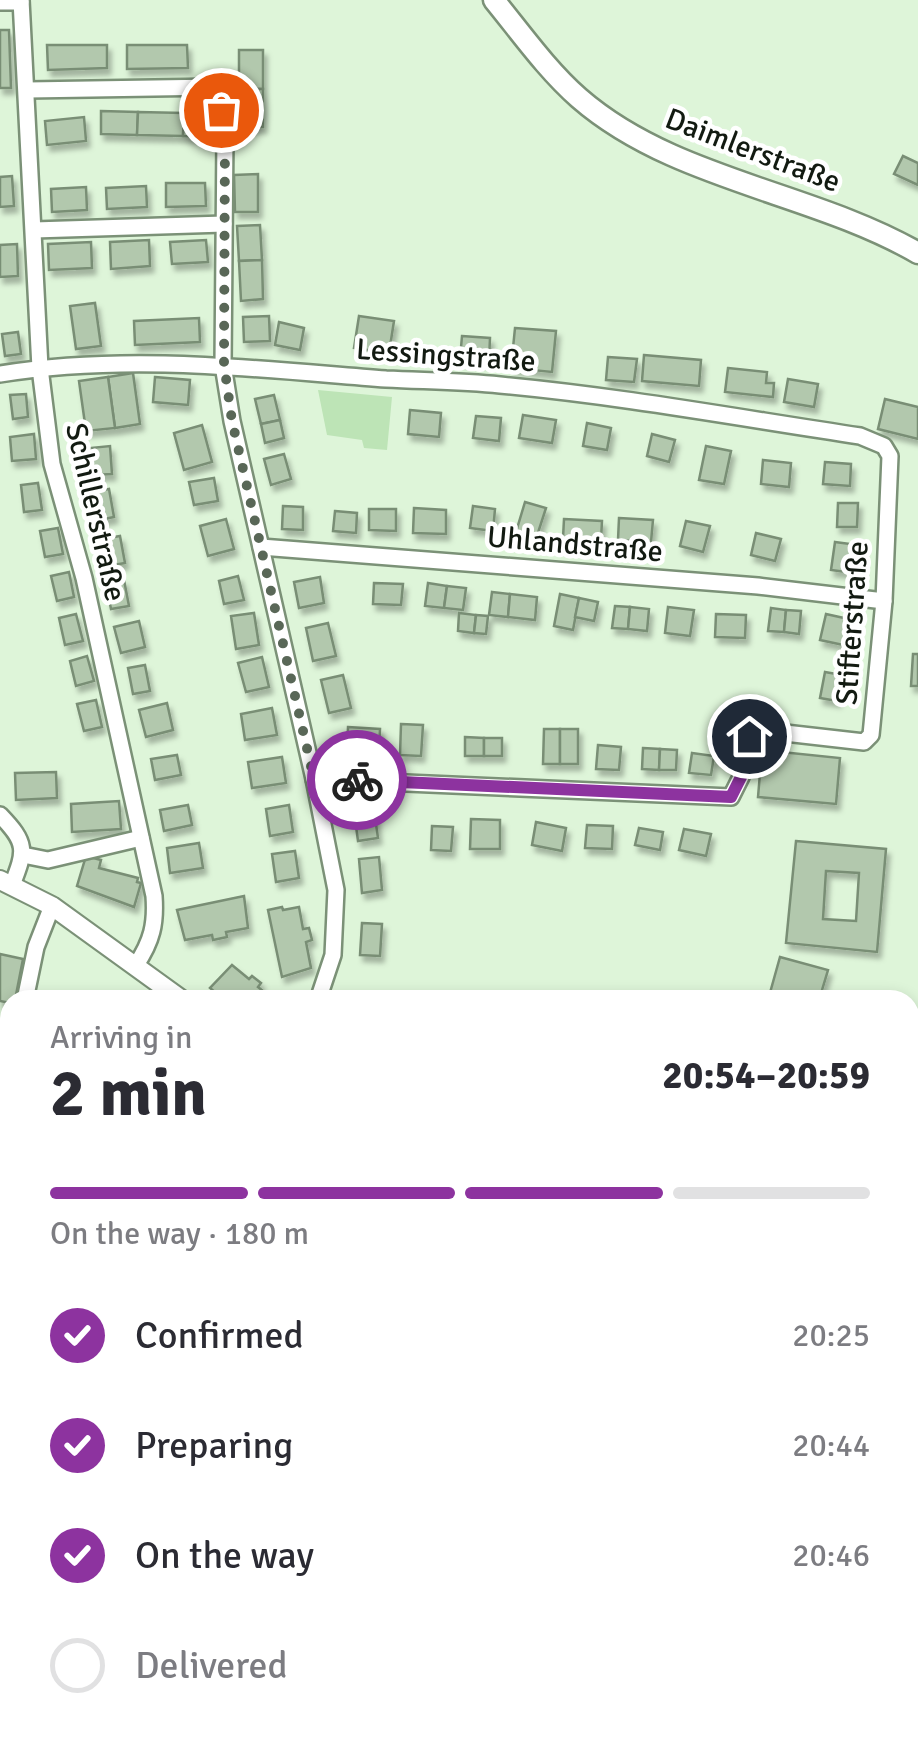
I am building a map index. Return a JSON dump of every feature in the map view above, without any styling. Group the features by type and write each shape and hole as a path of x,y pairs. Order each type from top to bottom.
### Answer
{"main road":[{"name":"Daimlerstraße","path":"494,0 579,99 626,132 715,174 857,221 918,253"}],"street":[{"path":"0,2 21,1"},
{"name":"Schillerstraße","path":"21,1 40,368 52,464 84,578 154,896 152,938 136,965"},
{"path":"28,90 217,88 225,134 224,364 232,421 336,890 332,954 321,990"},
{"path":"34,230 224,224"},
{"name":"Lessingstraße","path":"0,374 136,362 224,364 573,393 860,436 884,446"},
{"name":"Stifterstraße","path":"314,779 731,797 741,777 749,736 760,730 864,742 871,735 884,600 890,456 884,446"},
{"name":"Uhlandstraße","path":"261,546 758,586 884,600"},
{"path":"0,815 23,846 23,856 6,883 52,906 169,990"},
{"path":"23,856 48,860 141,838"},
{"path":"27,990 36,946 52,906"}],"green space":[{"path":"318,390 392,397 387,450 364,448 362,440 327,435"}],"building":[{"path":"0,30 9,30 11,88 0,88"},
{"path":"47,45 107,45 107,68 48,70"},
{"path":"127,45 187,45 188,68 127,69"},
{"path":"239,50 263,50 263,89 239,89"},
{"path":"239,89 263,89 263,127 238,127"},
{"path":"101,111 138,112 137,135 101,134"},
{"path":"138,112 184,113 183,136 137,135"},
{"path":"184,113 204,113 203,137 183,136"},
{"path":"84,117 86,141 47,145 45,121"},
{"path":"903,156 918,163 918,185 894,174"},
{"path":"258,174 258,212 235,212 234,175"},
{"path":"12,176 14,206 0,207 0,177"},
{"path":"166,183 205,183 206,206 166,207"},
{"path":"146,186 147,207 107,209 106,188"},
{"path":"86,187 87,210 52,212 51,189"},
{"path":"260,225 262,260 239,261 237,226"},
{"path":"149,240 150,266 111,269 110,242"},
{"path":"206,240 208,262 172,264 170,242"},
{"path":"91,242 92,268 49,270 48,244"},
{"path":"17,244 18,276 0,277 0,245"},
{"path":"262,260 263,299 241,301 239,261"},
{"path":"95,303 101,346 76,349 70,306"},
{"path":"269,316 270,341 244,342 243,317"},
{"path":"359,316 394,321 389,353 354,348"},
{"path":"199,318 200,342 135,345 134,321"},
{"path":"279,322 304,328 300,350 275,345"},
{"path":"515,328 556,331 552,372 511,368"},
{"path":"18,332 21,354 5,356 2,334"},
{"path":"462,336 490,338 489,361 460,359"},
{"path":"644,355 701,360 699,386 642,381"},
{"path":"608,357 637,359 634,382 606,380"},
{"path":"728,368 767,372 766,383 774,383 773,397 725,392"},
{"path":"133,373 140,424 115,428 108,377"},
{"path":"108,377 115,428 86,431 79,381"},
{"path":"155,377 190,380 188,405 153,402"},
{"path":"788,379 818,384 814,407 784,402"},
{"path":"26,394 28,417 13,419 10,395"},
{"path":"274,395 280,420 261,424 255,399"},
{"path":"885,399 918,407 918,439 878,429"},
{"path":"410,410 441,413 439,437 408,434"},
{"path":"523,415 556,420 552,443 519,438"},
{"path":"476,416 501,418 499,441 473,438"},
{"path":"280,420 284,438 265,443 261,424"},
{"path":"587,423 611,428 607,450 583,446"},
{"path":"202,425 212,462 184,470 174,433"},
{"path":"34,434 36,459 12,461 10,437"},
{"path":"652,434 675,440 669,462 647,456"},
{"path":"110,446 112,474 92,475 90,448"},
{"path":"706,446 731,451 724,484 699,480"},
{"path":"284,454 291,479 271,485 264,459"},
{"path":"763,460 791,463 789,487 761,484"},
{"path":"825,462 851,464 850,486 823,484"},
{"path":"214,478 218,501 194,505 189,482"},
{"path":"38,483 42,510 24,512 21,485"},
{"path":"109,489 114,517 94,521 90,492"},
{"path":"525,502 546,508 536,539 516,532"},
{"path":"838,503 858,503 857,527 837,527"},
{"path":"283,506 303,507 303,530 282,529"},
{"path":"473,506 495,509 493,531 470,528"},
{"path":"414,508 446,510 446,534 413,533"},
{"path":"369,509 396,509 396,531 369,530"},
{"path":"335,511 357,513 356,533 333,531"},
{"path":"619,518 653,520 651,542 618,540"},
{"path":"226,519 234,549 208,556 200,526"},
{"path":"564,519 602,521 601,540 563,538"},
{"path":"686,521 710,526 703,552 680,546"},
{"path":"58,528 63,554 45,557 40,531"},
{"path":"756,533 781,539 775,561 751,555"},
{"path":"120,536 125,563 102,567 97,540"},
{"path":"835,542 858,545 854,573 831,570"},
{"path":"69,572 74,597 57,601 51,576"},
{"path":"238,576 244,600 224,604 219,581"},
{"path":"320,577 324,603 299,608 294,582"},
{"path":"124,580 129,606 111,609 106,584"},
{"path":"374,583 403,584 401,605 373,604"},
{"path":"428,583 447,586 444,608 425,606"},
{"path":"447,586 466,588 463,610 444,608"},
{"path":"492,592 510,594 508,617 489,615"},
{"path":"510,594 537,597 535,620 508,617"},
{"path":"560,594 579,598 573,630 554,626"},
{"path":"579,598 598,602 594,621 575,617"},
{"path":"615,606 630,607 628,629 612,628"},
{"path":"630,607 649,609 647,631 628,629"},
{"path":"668,607 694,610 690,636 665,633"},
{"path":"771,608 786,610 784,632 768,631"},
{"path":"786,610 801,611 799,634 784,632"},
{"path":"254,613 259,645 236,649 231,616"},
{"path":"459,613 476,615 474,633 458,631"},
{"path":"76,614 83,641 65,645 59,618"},
{"path":"716,614 746,615 745,638 715,637"},
{"path":"826,614 853,620 848,646 820,640"},
{"path":"476,615 488,616 486,634 474,633"},
{"path":"139,621 145,647 121,653 114,627"},
{"path":"328,623 336,656 313,661 306,628"},
{"path":"913,654 918,654 918,686 911,686"},
{"path":"87,656 94,681 76,686 70,661"},
{"path":"262,657 269,687 246,692 238,663"},
{"path":"145,665 150,691 133,694 128,668"},
{"path":"825,672 842,675 837,701 820,698"},
{"path":"343,675 351,708 329,713 321,680"},
{"path":"96,700 102,727 84,731 77,704"},
{"path":"167,703 173,730 146,737 139,710"},
{"path":"272,708 277,735 245,740 241,714"},
{"path":"401,724 423,725 421,756 400,755"},
{"path":"348,727 380,729 379,752 347,750"},
{"path":"544,729 560,729 560,764 543,764"},
{"path":"560,729 578,729 578,764 560,764"},
{"path":"465,737 484,738 484,756 465,756"},
{"path":"484,738 502,738 502,756 484,756"},
{"path":"598,745 621,747 619,770 596,769"},
{"path":"643,748 660,749 659,770 642,769"},
{"path":"660,749 677,750 676,770 659,770"},
{"path":"762,750 840,758 836,804 758,797"},
{"path":"692,753 714,756 711,775 689,773"},
{"path":"177,755 181,775 155,780 151,759"},
{"path":"282,757 286,783 252,788 248,762"},
{"path":"56,772 57,798 16,800 15,773"},
{"path":"119,801 121,829 72,832 71,804"},
{"path":"188,805 192,825 164,831 160,810"},
{"path":"289,805 293,832 270,836 266,809"},
{"path":"375,817 378,838 358,841 355,819"},
{"path":"471,819 500,820 500,849 470,849"},
{"path":"536,822 566,828 562,851 532,845"},
{"path":"587,825 613,826 612,849 585,848"},
{"path":"432,826 453,827 451,851 431,850"},
{"path":"639,828 663,832 660,850 635,845"},
{"path":"684,829 711,834 706,856 679,850"},
{"path":"796,841 886,849 877,952 786,943","holes":["826,871 859,873 856,921 823,919"]},
{"path":"199,843 203,868 170,873 167,848"},
{"path":"295,851 299,878 276,882 272,854"},
{"path":"86,856 101,860 99,868 138,878 141,883 134,907 77,886"},
{"path":"379,857 382,890 362,893 359,859"},
{"path":"244,896 248,928 226,932 227,937 213,940 212,935 185,940 177,910"},
{"path":"299,907 303,929 309,928 312,940 306,942 311,968 282,977 268,910"},
{"path":"362,923 382,924 380,956 360,955"},
{"path":"0,954 23,959 17,990 0,990"},
{"path":"780,957 828,970 822,990 771,990"},
{"path":"232,965 261,983 258,987 262,990 212,990 210,988"}],"way so far":[{"path":"221,110 225,134 224,364 232,421 314,779 357,780"}],"route":[{"path":"357,780 731,797 741,777 749,736"}]}
